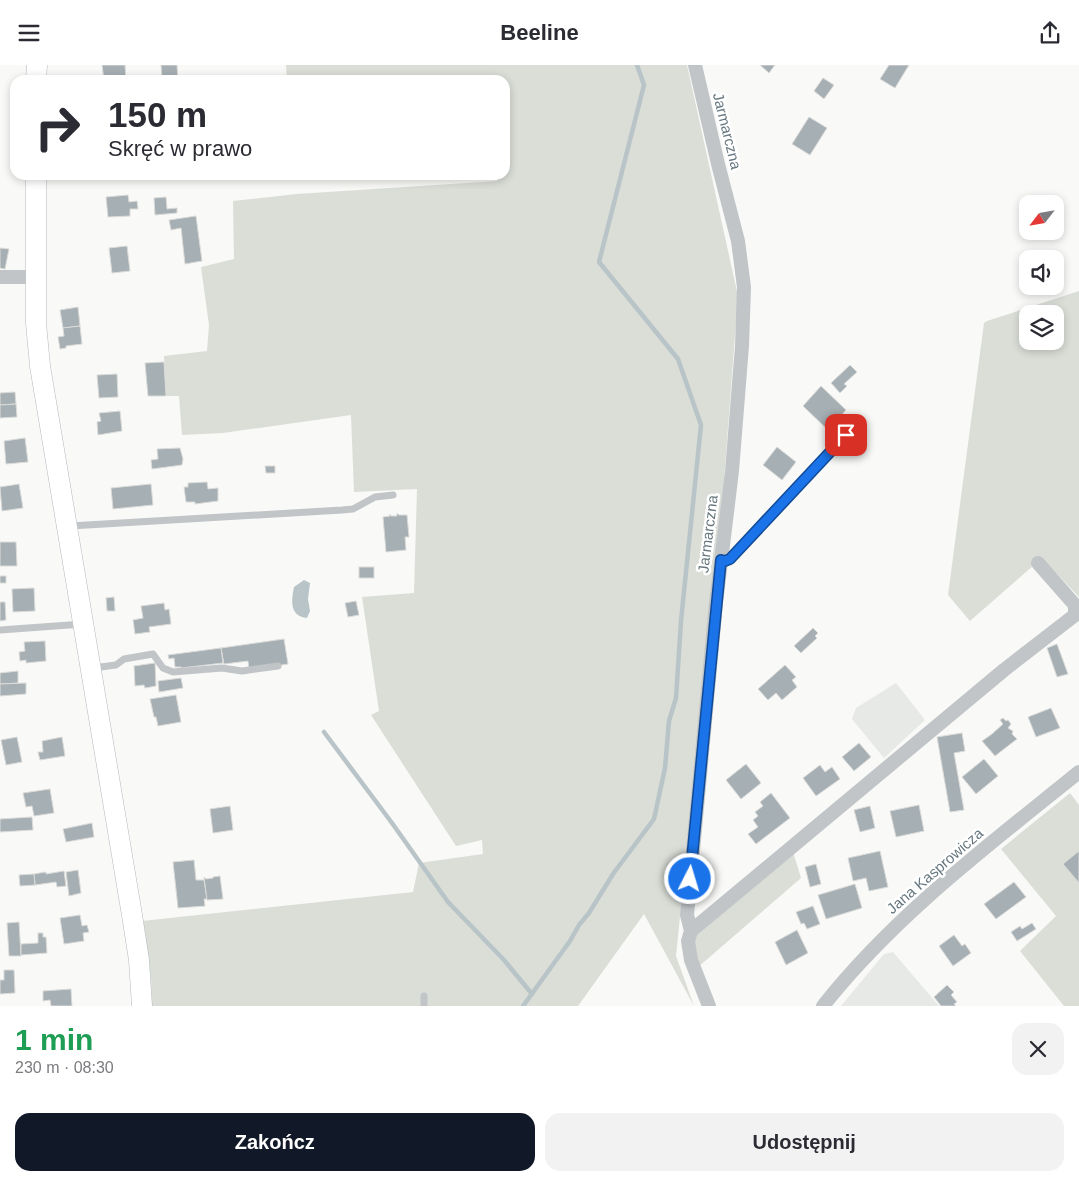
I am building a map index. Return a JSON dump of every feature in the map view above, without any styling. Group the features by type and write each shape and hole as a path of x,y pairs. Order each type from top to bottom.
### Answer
{"street":[{"name":"Jarmarczna","path":"695,65 738,241 744,287 736,417 687,915 691,931 688,941 691,960 709,1006"},
{"path":"36,180 36,323 40,366 132,915 139,960 142,1006"},
{"path":"0,277 36,277"},
{"path":"691,931 1004,670 1075,615 1076,605 1038,563"},
{"name":"Jana Kasprowicza","path":"823,1006 862,961 908,915 973,858 1079,771"}],"lane":[{"path":"721,560 730,559 846,435"},
{"path":"67,526 353,509 376,497 393,495"},
{"path":"0,630 83,623"},
{"path":"91,669 116,665 124,659 153,653 163,668 173,672 222,668 242,671 278,666"},
{"path":"424,996 424,1006"}],"shaded area":[{"path":"286,65 687,65 738,296 724,480 676,956 694,1006 644,914 578,1006 152,1006 151,977 142,921 413,892 419,863 483,854 482,840 456,846 371,715 379,711 362,597 414,593 417,489 354,492 351,415 223,433 182,435 179,396 166,396 164,356 207,351 209,325 201,267 234,259 233,201 297,194 510,180 510,75 287,75"},
{"path":"1079,291 1079,597 1042,558 970,621 948,595 984,323 1019,311 1019,350 1064,350 1064,305 1036,305"},
{"path":"304,580 310,583 308,599 310,611 307,618 297,614 292,603 294,587"},
{"path":"896,683 925,720 884,758 852,719 856,708"},
{"path":"1070,793 1079,805 1079,1006 1064,1006 1020,951 1056,916 1001,849"},
{"path":"793,852 801,878 697,968 694,938"},
{"path":"893,952 939,1006 841,1006 884,954"}],"building":[{"path":"102,65 125,65 126,75 103,75"},
{"path":"161,65 177,65 178,75 162,75"},
{"path":"760,65 775,65 769,73"},
{"path":"889,65 909,65 895,88 880,79"},
{"path":"823,78 834,85 824,99 814,91"},
{"path":"809,117 827,128 810,155 792,144"},
{"path":"128,195 129,202 137,201 138,209 130,209 130,216 108,217 106,197"},
{"path":"166,197 167,209 177,208 177,213 155,215 154,198"},
{"path":"196,216 202,261 185,264 181,228 171,230 169,220"},
{"path":"127,246 130,271 112,273 109,248"},
{"path":"0,248 9,249 5,269 0,268"},
{"path":"78,307 80,326 63,328 60,310"},
{"path":"80,326 82,344 66,346 66,348 60,349 58,337 64,336 63,328"},
{"path":"164,362 166,396 148,396 145,363"},
{"path":"850,365 857,372 844,384 847,386 840,393 831,383"},
{"path":"117,374 118,397 99,398 97,375"},
{"path":"821,386 846,410 828,430 803,406"},
{"path":"15,392 16,404 0,405 0,393"},
{"path":"16,404 17,417 0,418 0,405"},
{"path":"120,411 122,431 98,435 97,422 101,421 99,413"},
{"path":"25,438 28,462 6,464 4,441"},
{"path":"777,447 796,462 782,480 763,465"},
{"path":"180,448 183,459 182,465 152,469 151,460 158,459 157,449"},
{"path":"265,466 275,466 275,473 266,473"},
{"path":"207,482 208,489 218,488 218,501 195,504 195,502 186,502 184,487 188,487 188,483"},
{"path":"19,484 23,508 2,511 0,487"},
{"path":"151,484 153,505 113,509 111,488"},
{"path":"397,513 399,515 407,515 409,537 405,537 406,550 386,552 383,517 390,516 390,514 391,516 397,516"},
{"path":"0,542 16,542 17,566 0,566"},
{"path":"359,567 374,567 374,578 359,578"},
{"path":"0,576 6,576 6,583 0,583"},
{"path":"34,588 35,611 13,612 12,589"},
{"path":"114,597 115,611 107,611 106,598"},
{"path":"356,601 359,615 348,617 345,603"},
{"path":"0,602 5,602 6,620 0,621"},
{"path":"164,603 165,610 169,609 171,624 149,627 150,632 135,634 133,620 143,618 141,606"},
{"path":"813,628 818,633 815,636 817,638 801,653 794,646"},
{"path":"284,639 288,664 249,670 248,661 224,664 221,648"},
{"path":"45,641 46,661 26,663 26,660 20,661 19,652 25,651 24,642"},
{"path":"1057,644 1068,674 1057,677 1047,648"},
{"path":"221,648 223,663 181,668 175,667 174,658 169,659 168,655"},
{"path":"155,663 156,686 145,688 144,685 135,686 134,666"},
{"path":"785,665 796,677 792,680 797,687 782,700 776,693 768,700 758,689"},
{"path":"18,671 18,683 0,684 0,673"},
{"path":"181,678 183,688 159,692 158,681"},
{"path":"26,683 26,694 0,696 0,684"},
{"path":"176,695 181,722 158,726 150,699"},
{"path":"1051,708 1060,728 1036,737 1028,717"},
{"path":"1003,718 1011,724 1008,728 1013,731 1012,734 1017,739 995,756 982,741 1003,724 1000,720"},
{"path":"962,733 965,751 954,753 964,810 950,812 937,737"},
{"path":"17,737 22,762 6,765 1,740"},
{"path":"62,737 65,756 40,760 38,752 43,752 42,741"},
{"path":"859,743 871,757 854,771 842,757"},
{"path":"984,759 998,776 976,794 962,777"},
{"path":"746,764 761,783 741,799 726,780"},
{"path":"820,765 825,772 832,767 840,779 816,796 803,778"},
{"path":"50,789 54,813 34,816 32,806 26,807 23,793"},
{"path":"771,793 790,818 756,844 748,834 758,827 753,820 758,816 755,812 763,806 760,802"},
{"path":"919,805 924,831 896,837 890,811"},
{"path":"230,806 233,830 213,833 210,809"},
{"path":"870,806 875,828 860,832 854,810"},
{"path":"32,817 33,830 0,832 0,819"},
{"path":"92,823 94,837 66,842 63,829"},
{"path":"880,851 888,887 869,891 866,878 853,881 848,858"},
{"path":"1079,851 1079,883 1063,864"},
{"path":"194,860 196,880 204,880 207,899 204,899 205,906 178,908 173,862"},
{"path":"816,864 821,884 810,887 805,867"},
{"path":"78,870 81,893 69,896 66,872"},
{"path":"64,871 66,886 57,887 56,882 35,885 34,874"},
{"path":"34,874 35,885 20,886 19,875"},
{"path":"220,876 223,899 207,900 204,877 206,879"},
{"path":"1014,882 1026,897 996,919 984,904"},
{"path":"855,884 862,908 826,919 818,895"},
{"path":"813,906 820,924 807,929 804,923 801,924 796,912"},
{"path":"80,915 82,926 87,925 89,932 83,933 84,941 64,944 60,918"},
{"path":"19,922 21,956 9,956 7,923"},
{"path":"1032,923 1036,929 1017,941 1011,932 1020,926 1022,929"},
{"path":"797,930 808,953 786,965 775,942"},
{"path":"38,933 43,933 43,937 46,937 47,953 21,955 21,944 38,943"},
{"path":"954,935 962,946 965,944 971,953 953,966 939,946"},
{"path":"4,970 14,970 15,993 0,994 0,980 4,980"},
{"path":"947,985 954,992 951,995 957,1002 954,1004 956,1006 941,1006 934,997"},
{"path":"71,989 72,1006 51,1006 50,1000 43,1001 43,991"}],"waterway":[{"path":"523,1006 570,941 613,874 654,819 665,768 669,721 676,698 681,621 701,425 678,359 599,262 644,85 637,65"},
{"path":"324,732 448,902 504,960 532,994"}],"route":[{"path":"690,879 721,560 730,559 846,435"}]}
